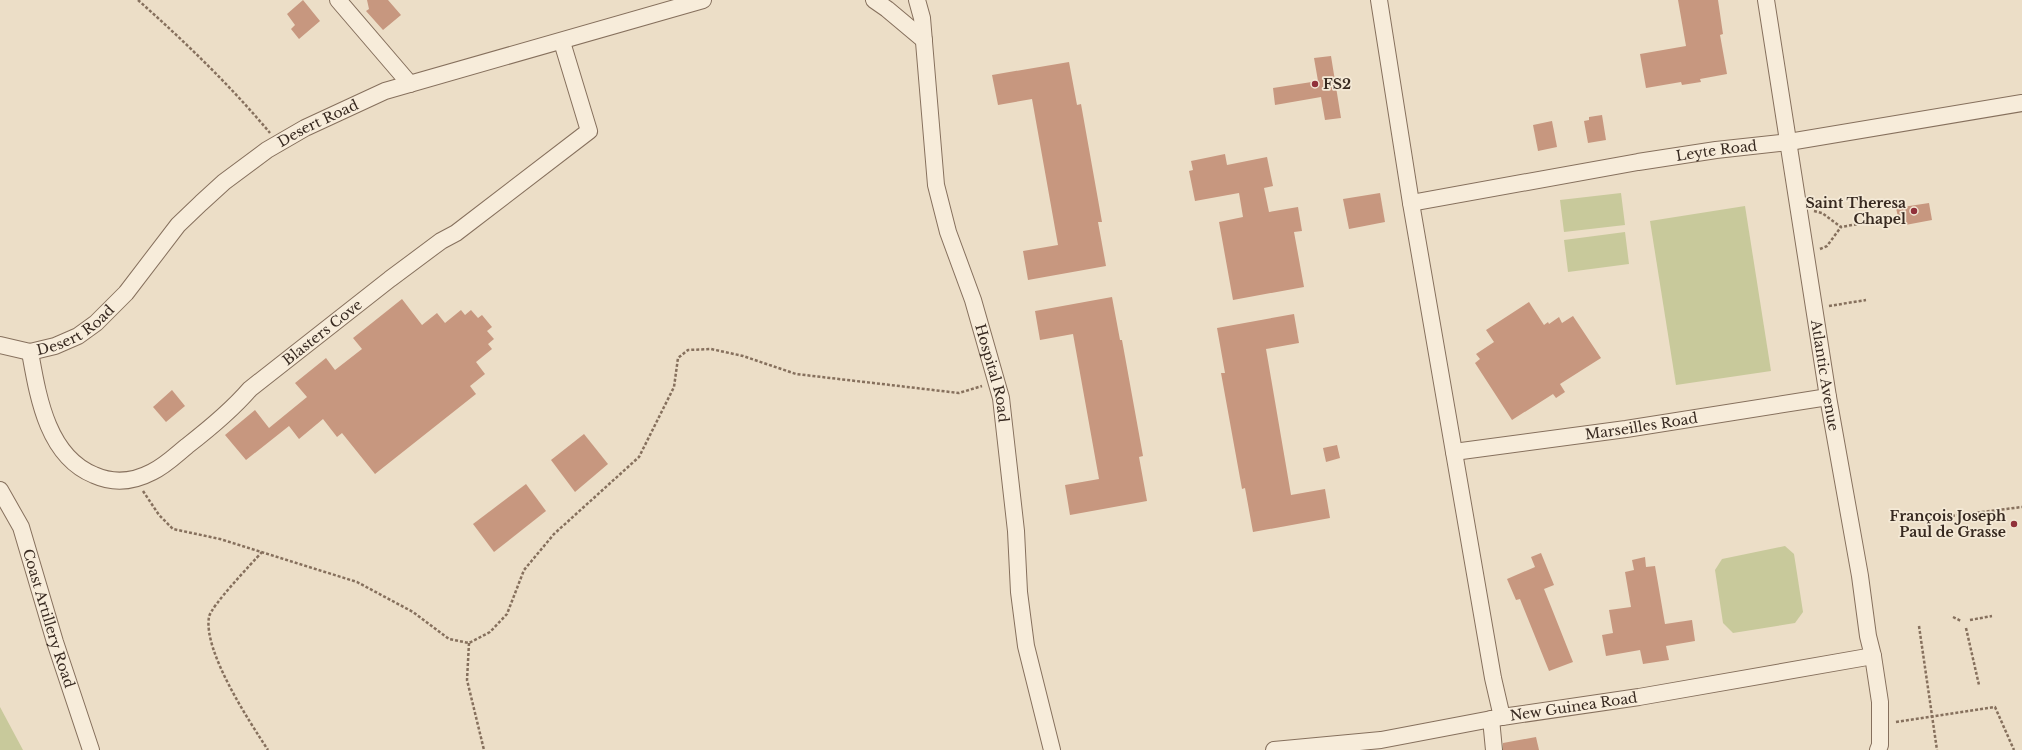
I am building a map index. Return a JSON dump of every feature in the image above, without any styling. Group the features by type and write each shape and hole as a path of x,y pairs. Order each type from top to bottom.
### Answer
{"street":[{"path":"338,0 410,84"},
{"name":"Desert Road","path":"0,345 30,352 61,343 78,336 96,323 126,293 178,225 224,182 278,143 305,128 385,91 562,42 703,0"},
{"path":"874,0 924,40"},
{"name":"Hospital Road","path":"917,0 922,18 936,185 948,232 972,300 996,382 1003,413 1016,531 1018,592 1026,646 1052,750"},
{"path":"1379,0 1411,202 1493,678 1496,718 1494,750"},
{"name":"Atlantic Avenue","path":"1766,0 1828,397 1860,576 1868,636 1873,656 1880,702 1880,745 1878,750"},
{"name":"Blasters Cove","path":"30,352 37,393 50,429 62,450 73,462 84,471 103,479 121,482 135,479 154,471 235,406 250,389 386,282 441,240 456,233 589,131 562,42"},
{"name":"Leyte Road","path":"1411,202 1638,162 1716,150 1789,142 2022,103"},
{"name":"Marseilles Road","path":"1454,452 1626,429 1828,397"},
{"name":"Coast Artillery Road","path":"0,490 21,527 55,642 91,750"},
{"name":"New Guinea Road","path":"1274,750 1382,745 1496,718 1639,696 1873,656"}],"path":[{"path":"138,0 189,46 240,97 278,143"},
{"path":"1800,213 1814,211 1822,213 1841,227"},
{"path":"1806,253 1827,246 1841,227 1898,217"},
{"path":"1815,309 1866,300"},
{"path":"135,479 159,516 173,529 220,539 357,582 413,612 449,639 469,643 490,632 507,614 524,570 554,534 639,457 674,387 678,358 688,350 711,349 743,356 796,374 919,389 959,393 996,382"},
{"path":"1942,518 2022,507"},
{"path":"262,552 209,616 211,641 230,689 268,750"},
{"path":"1953,616 1961,621"},
{"path":"1970,620 1992,616"},
{"path":"1919,626 1937,750"},
{"path":"1966,628 1979,685"},
{"path":"469,643 467,680 484,750"},
{"path":"1896,722 1995,707 2014,750"}],"green space":[{"path":"1621,193 1625,225 1564,232 1560,200"},
{"path":"1745,206 1771,371 1676,385 1650,221"},
{"path":"1625,232 1629,264 1568,272 1564,240"},
{"path":"1785,546 1794,554 1803,612 1795,623 1733,633 1723,623 1715,570 1722,559"},
{"path":"0,707 23,750 0,750"}],"building":[{"path":"303,0 320,21 299,39 291,29 295,25 287,14"},
{"path":"367,0 388,0 401,15 383,30 366,11 369,9"},
{"path":"1678,0 1718,0 1723,34 1720,35 1727,74 1700,79 1701,82 1682,85 1681,82 1646,88 1640,54 1686,46"},
{"name":"FS2","path":"1331,56 1341,118 1325,120 1321,97 1275,105 1273,88 1318,81 1314,58"},
{"path":"1069,62 1077,105 1081,104 1102,222 1098,222 1106,266 1028,280 1023,251 1058,245 1032,99 998,105 992,75"},
{"path":"1602,115 1606,140 1588,143 1584,121 1589,120 1589,117"},
{"path":"1552,121 1557,147 1538,151 1533,125"},
{"path":"1225,154 1227,165 1267,157 1273,186 1264,188 1269,212 1298,207 1302,231 1294,232 1304,287 1233,300 1219,222 1243,217 1239,193 1195,201 1189,171 1193,170 1191,161"},
{"path":"1380,193 1385,222 1349,229 1343,199"},
{"name":"Saint Theresa Chapel","path":"1929,203 1932,220 1900,226 1896,208"},
{"path":"1112,297 1120,340 1122,340 1143,456 1139,457 1147,501 1070,515 1065,485 1099,479 1073,334 1040,340 1035,311"},
{"path":"402,299 422,325 437,313 445,323 461,310 465,315 471,310 478,318 482,315 492,327 487,331 494,339 488,344 492,349 476,362 485,374 470,386 476,394 375,474 342,433 337,437 323,419 299,439 289,426 246,460 225,435 255,410 269,428 307,397 295,383 326,358 335,370 362,349 353,338"},
{"path":"1529,302 1544,325 1548,322 1549,324 1559,317 1562,323 1573,316 1601,358 1560,384 1565,392 1556,398 1553,394 1512,420 1475,363 1480,359 1476,354 1494,342 1486,330"},
{"path":"1294,314 1299,343 1266,349 1291,495 1325,489 1330,518 1253,532 1245,488 1242,489 1221,373 1225,373 1217,328"},
{"path":"172,390 185,406 166,422 153,407"},
{"path":"584,434 608,464 575,492 551,460"},
{"path":"1337,445 1340,458 1326,462 1323,448"},
{"path":"526,484 546,511 494,552 473,524"},
{"path":"1541,553 1554,585 1544,589 1573,662 1549,671 1520,599 1516,600 1507,579 1535,567 1531,557"},
{"path":"1645,557 1646,567 1655,566 1665,624 1692,620 1695,641 1666,646 1669,660 1643,664 1640,650 1606,656 1602,635 1613,633 1609,610 1631,607 1625,572 1634,570 1632,560"},
{"path":"1536,737 1539,750 1503,750 1503,743"}],"place":[{"name":"FS2","path":"1315,84"},
{"name":"Saint Theresa Chapel","path":"1914,211"},
{"name":"François Joseph Paul de Grasse","path":"2014,524"}]}
